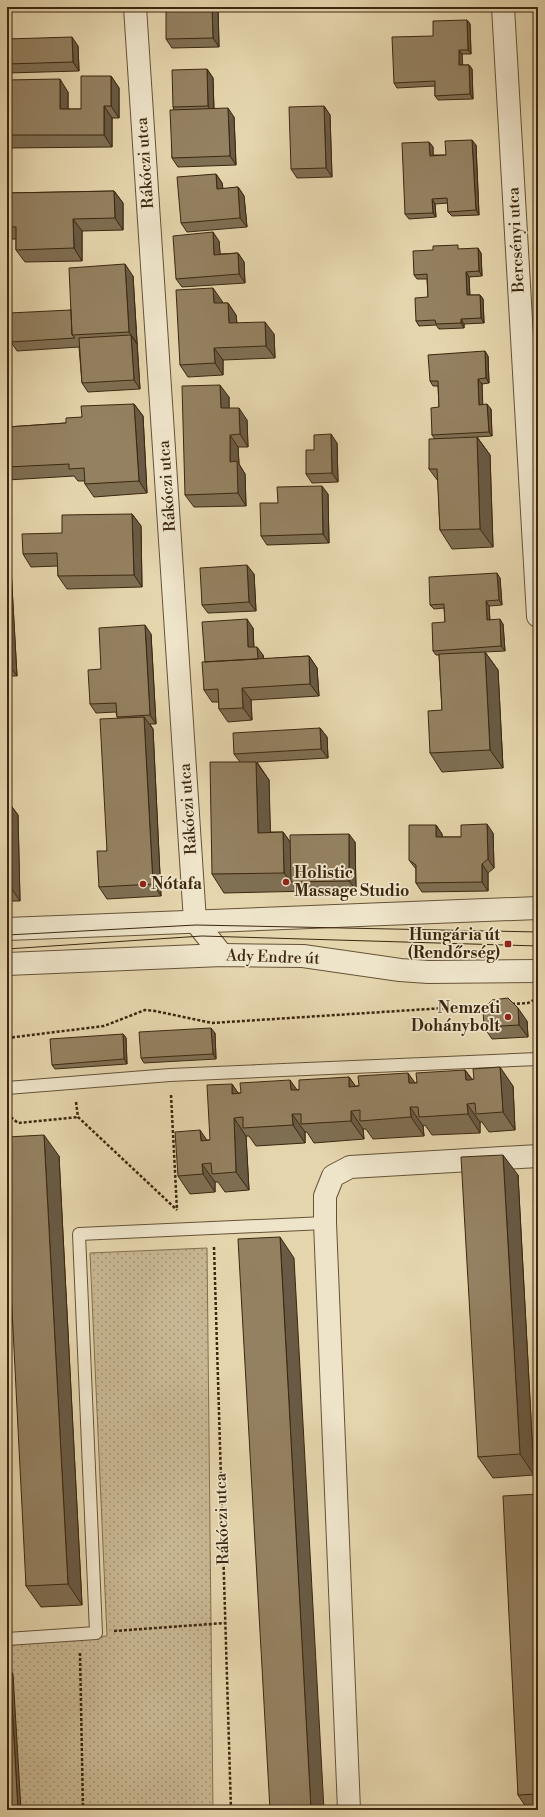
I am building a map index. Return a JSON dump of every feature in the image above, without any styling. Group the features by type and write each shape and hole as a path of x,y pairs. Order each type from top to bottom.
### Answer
{"street":[{"name":"Rákóczi utca","path":"135,7 195,922"},
{"name":"Bercsényi utca","path":"503,7 538,616"},
{"path":"7,929 537,908"},
{"path":"195,922 222,955"},
{"name":"Ady Endre út","path":"7,964 222,955 303,956 400,970 428,972 537,971"},
{"path":"349,1810 325,1196 333,1176 350,1167 538,1156"}],"lane":[{"path":"7,1088 170,1075 538,1060"},
{"path":"7,1639 96,1633 79,1234 325,1223"}],"path":[{"path":"504,1004 528,1003 534,1000 537,971 537,908"},
{"path":"7,1038 104,1026 145,1010 155,1010 212,1024 496,1004"},
{"path":"170,1075 178,1230"},
{"path":"7,1114 18,1123 78,1117 177,1210"},
{"name":"Rákóczi utca","path":"214,1229 231,1810"},
{"path":"96,1633 225,1623"},
{"path":"79,1634 83,1810"}],"shaded area":[{"path":"207,1248 213,1810 7,1810 7,1644 107,1636 90,1253"}],"building":[{"path":"166,7 212,7 213,38 166,39"},
{"path":"467,20 468,50 459,50 459,65 469,65 470,94 435,96 435,81 394,83 392,37 433,36 433,21"},
{"path":"72,37 73,62 7,64 7,39"},
{"path":"207,69 208,106 173,107 172,70"},
{"path":"81,76 111,76 111,106 104,106 104,135 7,135 7,80 60,79 60,109 81,109"},
{"path":"324,106 326,168 291,169 289,107"},
{"path":"228,108 230,156 172,158 170,110"},
{"path":"472,140 476,210 448,212 447,198 432,199 433,213 405,214 402,143 429,142 430,156 446,155 445,141"},
{"path":"216,174 217,189 238,187 240,218 181,223 177,177"},
{"path":"114,191 115,218 73,219 74,248 16,250 16,227 7,227 7,193"},
{"path":"213,232 214,255 238,253 239,274 176,279 173,236"},
{"path":"458,245 458,249 478,248 479,271 466,272 467,295 480,295 481,318 461,319 461,323 436,324 435,320 416,321 415,298 428,297 427,274 414,275 413,251 433,250 433,246"},
{"path":"125,264 129,332 72,335 69,268"},
{"path":"213,288 214,303 228,303 229,323 265,322 266,346 214,348 215,363 180,365 176,290"},
{"path":"71,310 72,335 75,338 11,342 9,313"},
{"path":"131,335 134,380 82,383 79,338"},
{"path":"485,351 486,378 478,379 479,405 487,404 489,432 432,435 431,408 439,407 438,381 430,381 428,355"},
{"path":"220,385 221,408 239,408 240,434 230,435 230,462 237,461 238,493 185,495 182,386"},
{"path":"134,404 139,481 85,484 84,468 69,469 69,464 7,467 7,427 66,423 66,418 82,417 81,406"},
{"path":"331,434 332,473 306,474 306,450 314,450 314,435"},
{"path":"477,437 480,529 440,530 437,469 429,469 429,439"},
{"path":"322,486 323,534 261,536 260,503 278,503 277,487"},
{"path":"132,514 134,575 58,576 57,553 23,554 22,534 62,533 62,515"},
{"path":"247,565 249,602 202,605 200,568"},
{"path":"497,573 499,600 486,601 487,620 500,619 501,646 433,651 432,623 445,622 444,604 430,605 429,577"},
{"path":"247,619 248,647 257,647 258,659 205,662 202,622"},
{"path":"145,625 150,715 117,717 116,703 90,704 88,670 101,669 99,628"},
{"path":"7,639 8,664 7,664"},
{"path":"485,652 490,750 430,753 428,711 442,710 439,654"},
{"path":"309,656 310,684 242,688 243,708 219,709 218,689 204,690 202,662"},
{"path":"144,717 153,884 99,887 97,851 107,851 100,719"},
{"path":"320,728 321,749 234,754 233,733"},
{"path":"210,762 256,762 258,833 283,832 284,873 212,874"},
{"path":"7,803 9,803 11,888 7,888"},
{"path":"487,824 488,859 482,864 482,882 416,883 416,865 409,860 409,825 436,825 436,837 461,837 461,825"},
{"path":"349,834 349,881 291,882 290,835"},
{"path":"508,998 518,1008 519,1025 484,1027 483,1010 492,1000"},
{"path":"211,1028 213,1054 141,1058 139,1032"},
{"path":"123,1034 124,1059 52,1065 50,1039"},
{"path":"500,1067 503,1112 476,1114 475,1103 467,1104 468,1114 419,1117 418,1107 410,1107 411,1117 360,1121 360,1110 351,1111 351,1121 301,1124 301,1114 292,1114 293,1125 243,1128 243,1117 234,1118 236,1172 212,1174 211,1163 202,1164 203,1174 178,1176 175,1132 200,1130 201,1141 210,1140 207,1085 232,1084 232,1094 241,1093 240,1083 290,1080 291,1090 299,1090 299,1080 349,1077 349,1087 359,1086 358,1076 408,1073 409,1083 417,1083 416,1073 465,1070 466,1080 470,1080 474,1079 473,1069"},
{"path":"44,1135 68,1584 26,1586 7,1211 7,1137"},
{"path":"503,1155 520,1454 478,1457 461,1157"},
{"path":"280,1237 311,1810 270,1810 238,1239"},
{"path":"538,1494 538,1794 518,1795 503,1496"},
{"path":"7,1669 10,1669 18,1810 7,1810"}],"tram line":[{"path":"7,935 196,925 538,932"},
{"path":"7,949 202,936 538,946"}],"place":[{"name":"Holistic Massage Studio","path":"286,882"},
{"name":"Nótafa","path":"143,884"},
{"name":"Hungária út (Rendőrség)","path":"508,944"},
{"name":"Nemzeti Dohánybolt","path":"508,1017"}]}
